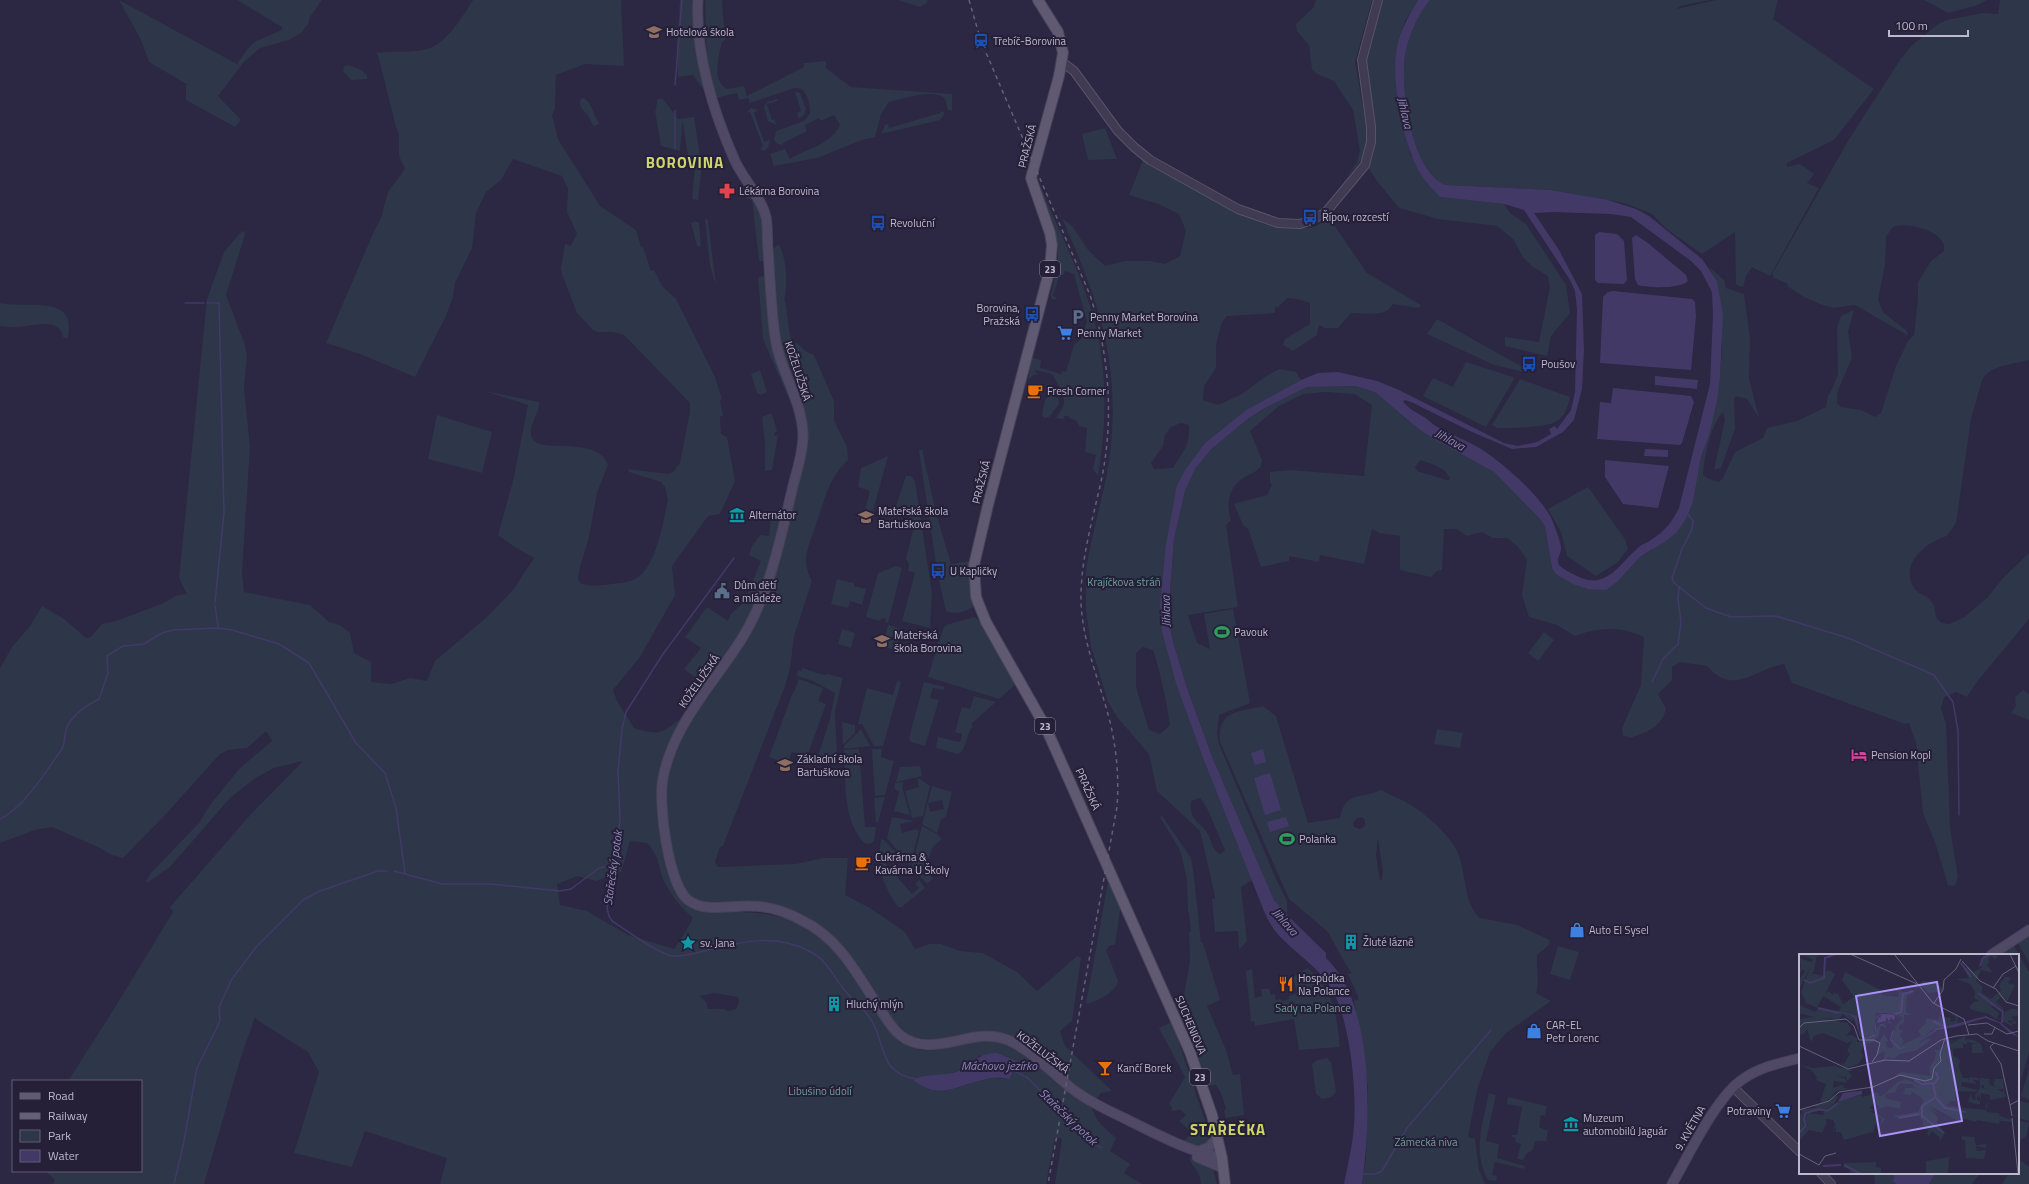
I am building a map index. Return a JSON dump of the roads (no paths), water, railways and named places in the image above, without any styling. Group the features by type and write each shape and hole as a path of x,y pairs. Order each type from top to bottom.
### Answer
{"main road":[{"name":"KOŽELUŽSKÁ","path":"698,0 697,14 702,56 710,96 736,164 766,215 775,336 799,411 803,437 788,505 771,569 758,607 741,640 686,721 665,768 661,790 662,807 675,881 684,897 694,904 714,908 749,906 768,908 790,915 817,929 841,951 892,1026 908,1040 931,1045 979,1036 991,1036 1004,1039 1030,1054 1080,1094 1100,1106 1161,1137"},
{"name":"PRAŽSKÁ","path":"1038,0 1056,28 1063,46 1062,62 1031,178 1050,233 1052,245 1050,268 988,505 974,565 975,588 978,604 986,622 1046,728 1125,903"},
{"name":"SUCHENIOVA","path":"1125,903 1204,1087 1218,1137 1225,1184"},
{"path":"1993,954 2029,930"},
{"name":"9. KVĚTNA","path":"1672,1184 1720,1102 1733,1087 1742,1080 1764,1068 1799,1058"},
{"path":"1161,1137 1223,1163"},
{"path":"1161,1137 1170,1144 1223,1163"},
{"path":"1197,1152 1209,1147 1218,1137"}],"street":[{"path":"1062,62 1074,71 1118,131 1150,160 1238,209 1278,223 1300,224 1312,220 1326,212 1365,165 1371,142 1371,127 1362,60 1375,16 1378,0"},
{"path":"1733,1087 1799,1151"},
{"path":"1822,1174 1831,1184"}],"water":[{"name":"Jihlava","path":"1418,0 1430,0 1414,26 1409,40 1405,55 1404,87 1410,127 1416,147 1424,164 1434,177 1446,185 1551,190 1608,200 1636,209 1649,216 1702,259 1717,281 1723,315 1720,377 1717,401 1709,435 1701,457 1693,502 1687,517 1677,532 1666,541 1640,557 1618,581 1606,590 1588,589 1573,584 1556,574 1552,568 1545,526 1494,472 1432,438 1416,427 1375,392 1355,386 1307,387 1263,409 1249,418 1211,449 1195,469 1185,491 1174,539 1168,616 1173,642 1188,691 1213,759 1274,900 1287,915 1326,953 1326,958 1342,978 1354,1004 1361,1033 1366,1065 1367,1129 1362,1184 1344,1184 1353,1136 1354,1081 1344,1019 1331,988 1319,972 1276,932 1265,914 1203,758 1176,683 1162,631 1160,605 1166,544 1177,485 1187,467 1205,443 1246,410 1301,380 1318,373 1338,372 1377,381 1399,390 1504,443 1518,446 1537,442 1551,434 1549,429 1555,426 1557,429 1571,410 1575,392 1577,309 1575,291 1570,280 1524,210 1504,204 1440,197 1422,176 1410,150 1401,117 1395,68 1399,40 1404,26","holes":["1554,212 1611,214 1631,217 1691,261 1701,271 1712,292 1713,315 1710,384 1679,508 1674,518 1668,526 1639,547 1611,574 1604,578 1587,580 1570,573 1559,565 1558,560 1561,546 1550,515 1523,483 1490,455 1434,425 1409,408 1403,401 1405,400 1411,402 1472,432 1512,449 1536,447 1563,432 1574,420 1582,389 1584,350 1582,294 1559,250 1534,213"]},
{"path":"1599,232 1617,234 1624,241 1627,280 1624,284 1598,283 1595,280 1595,235"},
{"path":"1636,235 1648,243 1686,275 1688,281 1684,284 1672,287 1649,287 1638,285 1635,279 1632,238"},
{"path":"1613,291 1692,299 1695,302 1696,316 1691,370 1600,363 1603,297 1608,292"},
{"path":"1655,376 1698,380 1697,389 1655,385"},
{"path":"1613,388 1691,396 1694,402 1682,443 1680,445 1597,439 1600,402 1611,403"},
{"path":"1645,449 1668,450 1668,457 1644,456"},
{"path":"1605,460 1669,466 1658,508 1623,504 1605,477"},
{"path":"1263,749 1266,762 1255,765 1251,753"},
{"path":"1270,773 1281,810 1265,815 1254,778"},
{"path":"1286,817 1289,826 1270,832 1267,822"},
{"name":"Máchovo jezírko","path":"997,1053 1018,1062 1009,1079 990,1078 950,1090 941,1091 932,1090 913,1080 923,1076 956,1072 967,1067 978,1058"},
{"path":"1895,1174 1935,1174 1929,1184 1896,1184 1893,1181"}],"waterway":[{"name":"Stařečský potok","path":"675,85 682,0"},
{"name":"Stařečský potok","path":"675,111 675,149"},
{"path":"185,303 204,303"},
{"path":"207,303 219,303 224,513 215,602"},
{"path":"1688,514 1693,521 1692,529 1682,549 1672,578 1674,583 1706,608 1731,617 1776,616 1848,638 1934,675 1953,702 1958,731 1959,815"},
{"name":"Stařečský potok","path":"734,558 663,654 626,712 622,729 618,772 620,820 614,869 607,908 609,916 612,921 642,941 659,951 672,956 686,955 735,944 761,941 787,943 813,953 827,965 846,992 863,1009 872,1021 885,1057 890,1065 895,1071 904,1076 916,1079"},
{"path":"1652,682 1663,659 1678,644 1681,622 1678,599 1679,587"},
{"path":"215,605 218,627"},
{"path":"0,819 18,806 42,778 62,749 66,729 76,714 99,699 108,673 107,656 123,646 144,644 162,633 173,630 218,628 232,630 279,644 309,663 356,743 385,773 396,808 405,873"},
{"path":"394,871 442,884 491,884 560,891 571,889 599,868 604,867"},
{"path":"174,1184 183,1146 197,1068 220,1021 219,1007 232,979 257,946 303,900 320,891 378,871 387,871"},
{"path":"1362,1174 1375,1174 1382,1171 1407,1128 1491,1030"},
{"name":"Stařečský potok","path":"1012,1070 1028,1078 1080,1132 1101,1148"}],"railway":[{"path":"969,0 981,41 1090,295 1102,340 1108,385 1108,431 1106,454 1085,555 1081,587 1081,603 1085,634 1107,710 1115,746 1118,787 1117,807 1048,1184"}],"place":[{"name":"Hotelová škola","path":"654,32"},
{"name":"Třebíč-Borovina","path":"981,41"},
{"name":"Lékárna Borovina","path":"727,191"},
{"name":"Řípov, rozcestí","path":"1310,217"},
{"name":"Revoluční","path":"878,223"},
{"name":"Borovina, Pražská","path":"1032,314"},
{"name":"Penny Market Borovina","path":"1078,317"},
{"name":"Penny Market","path":"1065,333"},
{"name":"Poušov","path":"1529,364"},
{"name":"Fresh Corner","path":"1035,391"},
{"name":"Alternátor","path":"737,515"},
{"name":"Mateřská škola Bartuškova","path":"866,517"},
{"name":"U Kapličky","path":"938,571"},
{"name":"Dům dětí a mládeže","path":"722,591"},
{"name":"Pavouk","path":"1222,632"},
{"name":"Mateřská škola Borovina","path":"882,641"},
{"name":"Pension Kopl","path":"1859,755"},
{"name":"Základní škola Bartuškova","path":"785,765"},
{"name":"Polanka","path":"1287,839"},
{"name":"Cukrárna & Kavárna U Školy","path":"863,863"},
{"name":"Auto El Sysel","path":"1577,930"},
{"name":"Žluté lázně","path":"1351,942"},
{"name":"sv. Jana","path":"688,943"},
{"name":"Hospůdka Na Polance","path":"1286,984"},
{"name":"Hluchý mlýn","path":"834,1004"},
{"name":"CAR-EL Petr Lorenc","path":"1534,1031"},
{"name":"Kančí Borek","path":"1105,1068"},
{"name":"Potraviny","path":"1783,1111"},
{"name":"Muzeum automobilů Jaguár","path":"1571,1124"}],"district":[{"name":"BOROVINA","path":"685,163"},
{"name":"STAŘEČKA","path":"1228,1130"}],"park label":[{"name":"Krajíčkova stráň","path":"1124,582"},
{"name":"Sady na Polance","path":"1313,1008"},
{"name":"Libušino údolí","path":"820,1091"},
{"name":"Zámecká niva","path":"1426,1142"}]}
